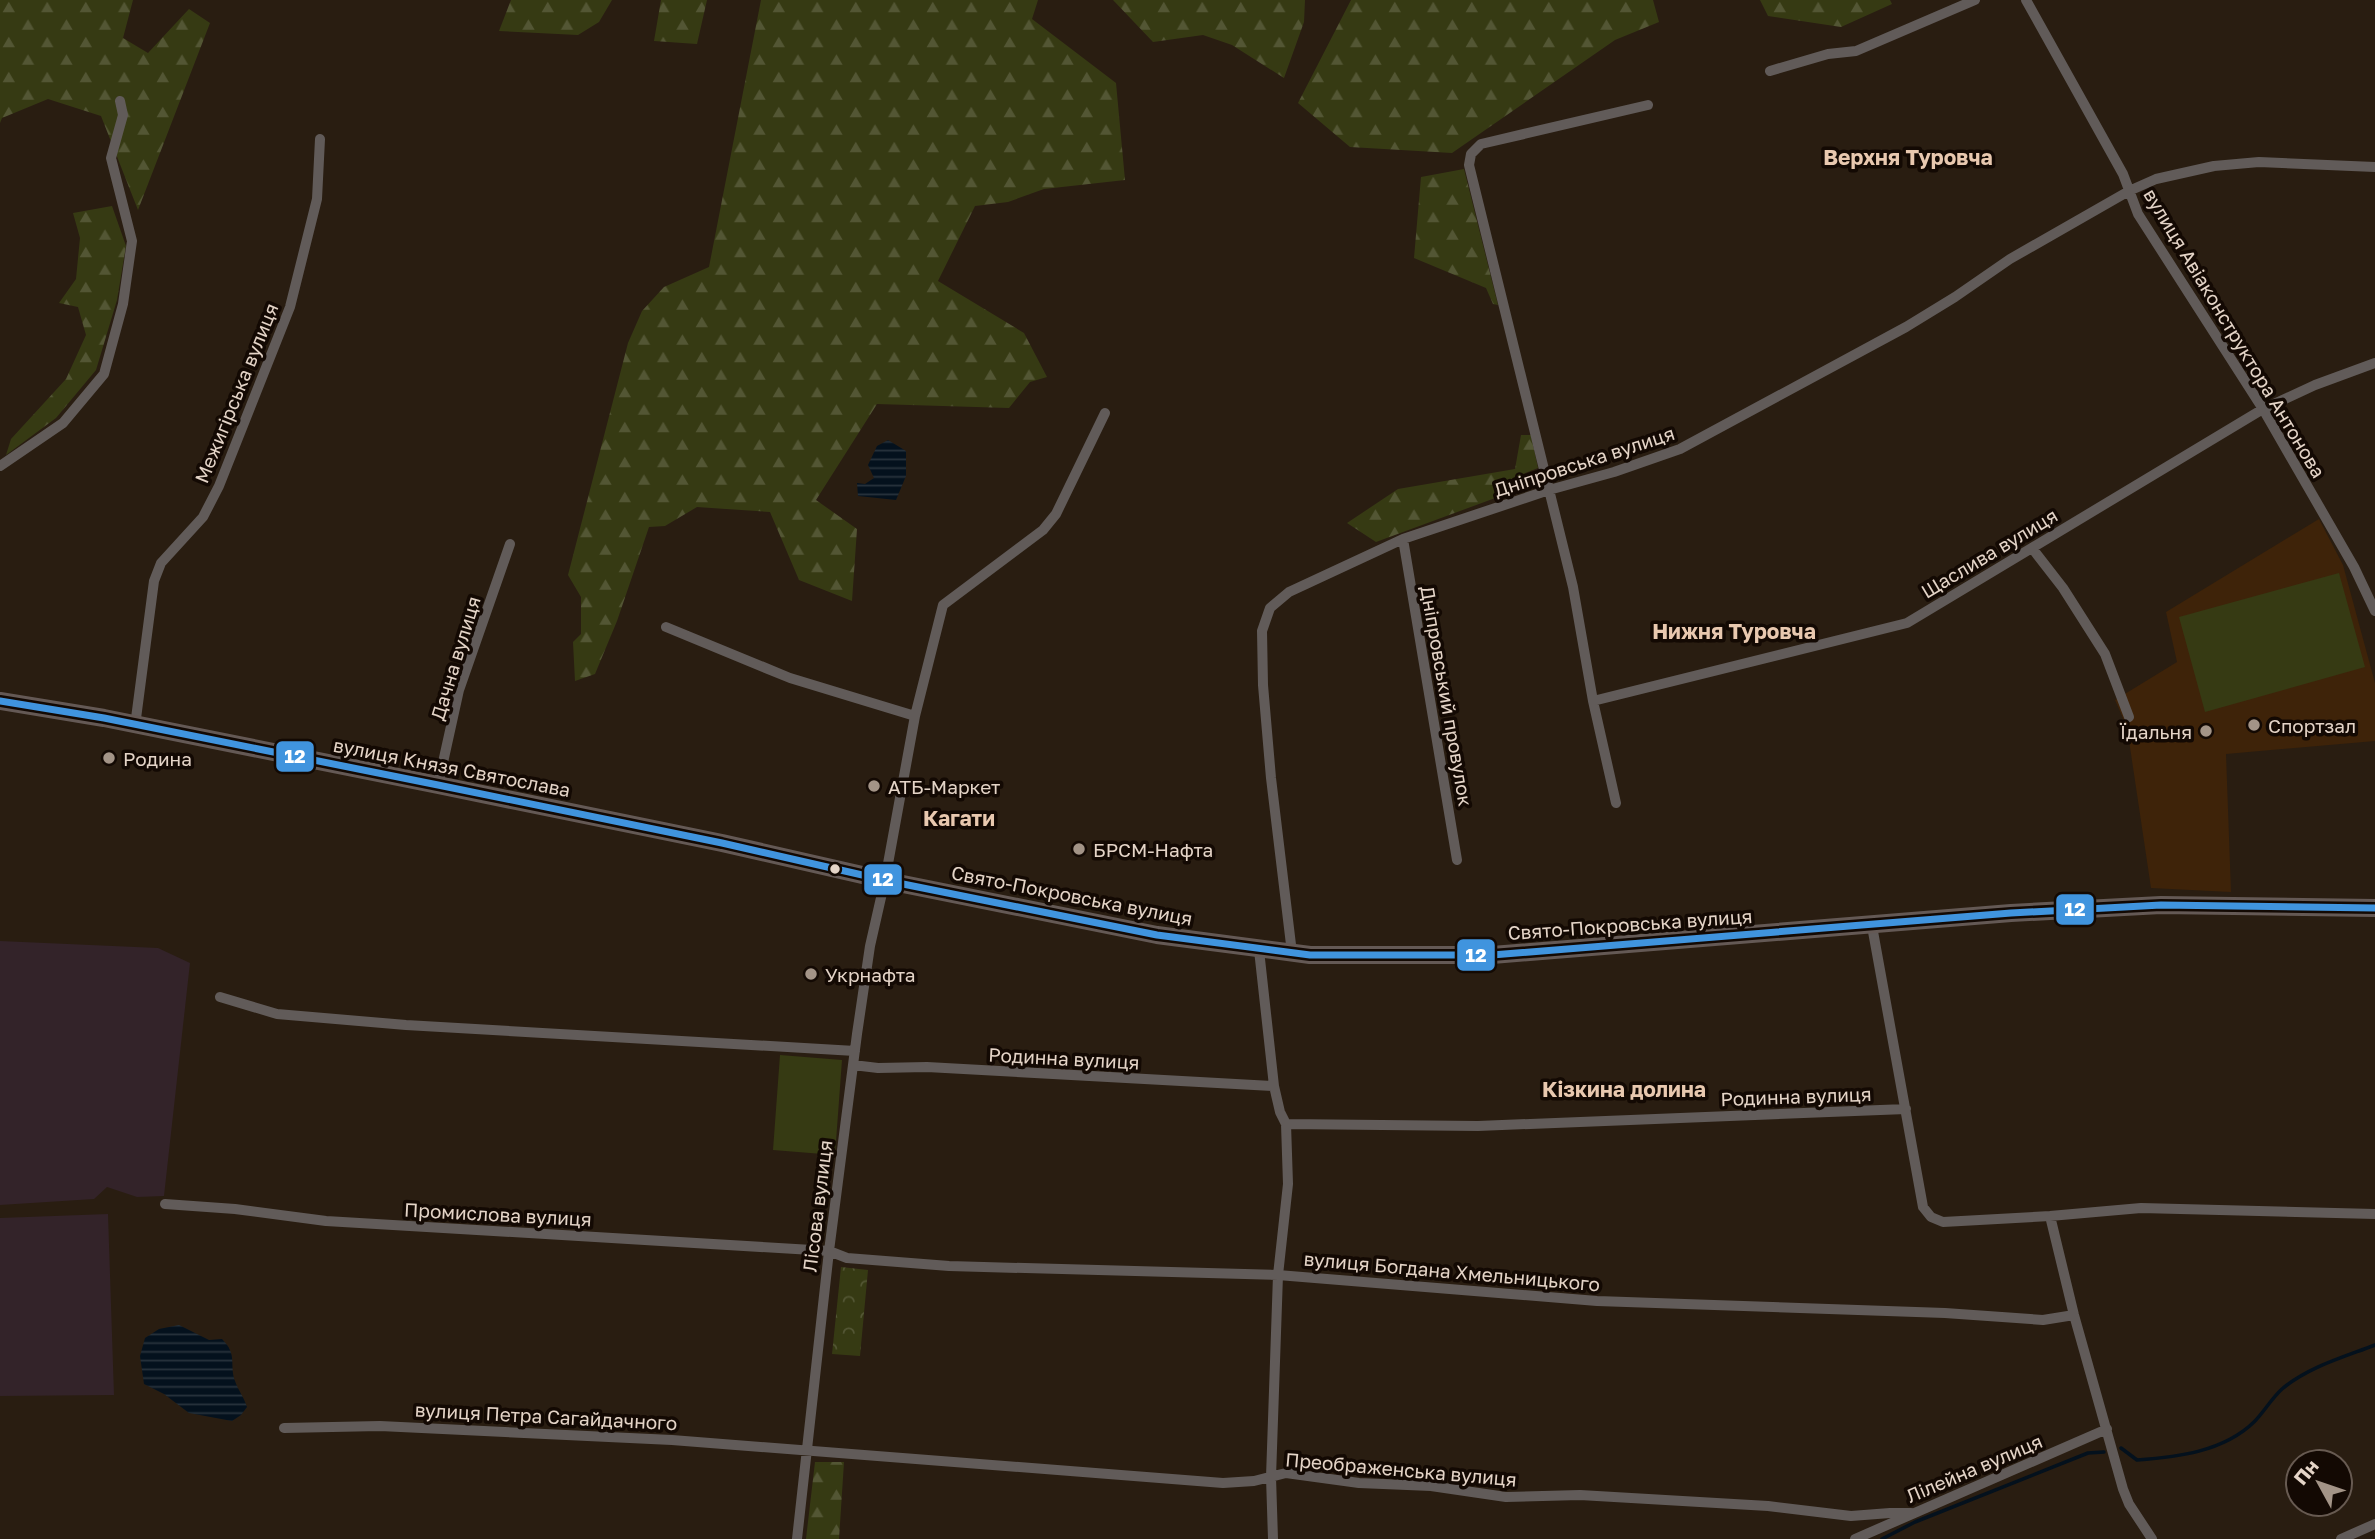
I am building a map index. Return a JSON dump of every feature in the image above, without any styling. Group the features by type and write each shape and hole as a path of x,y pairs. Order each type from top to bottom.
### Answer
{"main road":[{"name":"вулиця Князя Святослава","path":"0,701 722,842 889,881"},
{"name":"Свято-Покровська вулиця","path":"889,881 1157,935 1259,950 1343,957 1492,955 2011,914 2161,905 2375,908"}],"street":[{"path":"1770,71 1828,54 1856,51 1975,0"},
{"name":"вулиця Авіаконструктора Антонова","path":"2026,0 2123,174 2138,214 2263,409 2354,567 2375,611"},
{"path":"0,466 63,423 104,374 123,304 132,241 111,158 123,115 120,101"},
{"path":"1616,803 1593,701 1573,587 1469,165 1471,154 1481,144 1648,105"},
{"name":"Межигірська вулиця","path":"135,726 154,581 161,563 203,517 219,486 290,307 317,200 320,139"},
{"name":"Дніпровська вулиця","path":"1292,953 1263,685 1262,631 1270,608 1289,592 1403,539 1681,449 1906,327 2010,259 2129,191 2156,179 2214,166 2259,162 2375,167"},
{"name":"Щаслива вулиця","path":"1593,701 1906,623 2263,409 2315,385 2375,363"},
{"name":"Лісова вулиця","path":"797,1539 829,1251 870,946 889,881 915,716 943,606 1043,530 1056,514 1105,413"},
{"name":"Дніпровський провулок","path":"1403,539 1457,860"},
{"name":"Дачна вулиця","path":"438,785 459,690 510,544"},
{"path":"2032,548 2063,588 2105,654 2129,717"},
{"path":"666,627 790,678 915,716"},
{"path":"1872,926 1923,1207 1931,1217 1943,1222 2141,1208 2375,1214"},
{"path":"1259,950 1273,1086 1286,1124 1288,1184 1278,1275 1271,1477 1273,1539"},
{"path":"220,997 277,1014 393,1024 855,1051"},
{"name":"Родинна вулиця","path":"853,1065 878,1069 928,1067 1273,1086"},
{"name":"Родинна вулиця","path":"1286,1124 1478,1126 1906,1109"},
{"name":"Промислова вулиця","path":"165,1204 235,1209 339,1222 829,1251"},
{"path":"2050,1216 2074,1315 2129,1504 2152,1539"},
{"name":"вулиця Богдана Хмельницького","path":"829,1251 847,1258 949,1266 1278,1275 1597,1301 1945,1313 2043,1320 2074,1315"},
{"name":"вулиця Петра Сагайдачного","path":"284,1428 380,1426 672,1440 805,1452"},
{"name":"Лілейна вулиця","path":"1855,1539 2106,1429"},
{"name":"Преображенська вулиця","path":"805,1452 965,1462 1210,1483 1244,1482 1286,1473 1359,1483 1432,1486 1506,1497 1580,1495 1768,1506 1851,1516 1911,1513"},
{"path":"2342,1539 2375,1524"}],"shaded area":[{"path":"2319,519 2343,565 2375,683 2375,741 2226,754 2231,892 2151,888 2127,727 2115,700 2177,662 2166,612"},
{"path":"0,941 158,948 190,963 164,1196 137,1197 107,1187 94,1199 0,1205"},
{"path":"108,1214 114,1395 0,1396 0,1218"}],"green space":[{"path":"0,0 133,0 123,38 148,53 189,9 210,23 138,210 101,116 48,99 2,118 0,123"},
{"path":"511,0 612,0 599,22 578,35 499,31"},
{"path":"661,0 707,0 697,44 654,41"},
{"path":"761,0 1038,0 1032,19 1116,83 1125,180 1044,189 1008,202 975,206 938,281 1024,333 1047,377 1030,382 1009,408 877,404 816,500 857,529 852,601 799,580 770,512 697,507 665,526 649,527 617,621 595,674 575,681 573,642 581,634 581,597 568,575 628,343 642,311 664,287 709,267"},
{"path":"1113,0 1305,0 1304,22 1284,78 1232,45 1203,35 1153,42"},
{"path":"1351,0 1653,0 1659,22 1615,40 1452,153 1350,147 1298,103"},
{"path":"1760,0 1890,0 1892,4 1841,27 1768,16"},
{"path":"1464,169 1498,305 1493,304 1486,288 1414,258 1421,177"},
{"path":"112,206 126,246 117,300 96,370 56,418 6,455 11,439 66,379 86,335 78,307 59,303 76,279 80,238 73,213"},
{"path":"1521,435 1531,435 1538,468 1523,474 1525,487 1376,542 1347,523 1398,489 1515,469"},
{"path":"2339,573 2365,667 2205,712 2179,617"},
{"path":"780,1055 842,1060 835,1155 773,1150"},
{"path":"841,1267 868,1270 860,1356 832,1354"},
{"path":"815,1462 844,1462 839,1539 806,1539"}],"water":[{"path":"888,440 906,451 906,476 896,500 858,496 857,483 865,484 874,478 868,465 877,446"},
{"path":"179,1325 209,1340 222,1339 230,1350 233,1375 247,1407 232,1421 189,1413 164,1394 144,1384 140,1356 145,1338 159,1329"}],"waterway":[{"path":"2121,1448 2137,1460 2183,1455 2214,1446 2242,1432 2292,1381 2327,1363 2375,1345"},
{"path":"1882,1539 1915,1522 2088,1453 2104,1452"}],"transit line":[{"name":"12","path":"0,701 104,718 438,785 1157,935 1310,955 1492,955 2011,913 2161,905 2375,908"}],"place":[{"name":"Спортзал","path":"2254,725"},
{"name":"Їдальня","path":"2206,731"},
{"name":"Родина","path":"109,758"},
{"name":"АТБ-Маркет","path":"874,786"},
{"name":"БРСМ-Нафта","path":"1079,849"},
{"name":"Укрнафта","path":"811,974"}],"district":[{"name":"Верхня Туровча","path":"1908,157"},
{"name":"Нижня Туровча","path":"1734,631"},
{"name":"Кагати","path":"959,818"},
{"name":"Кізкина долина","path":"1624,1089"}]}
